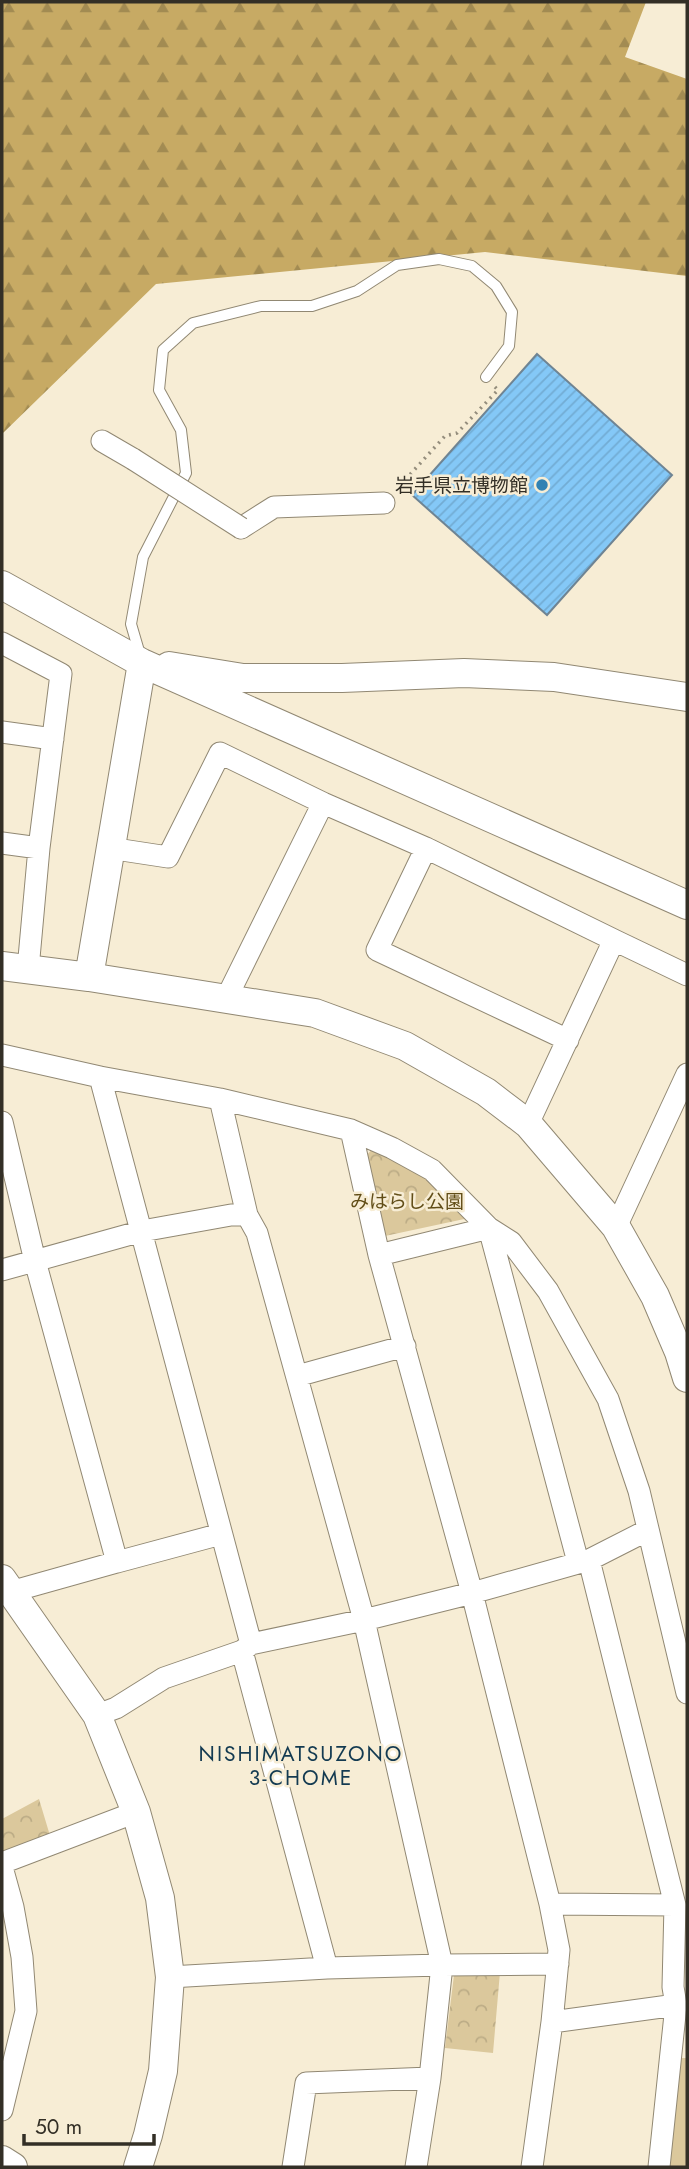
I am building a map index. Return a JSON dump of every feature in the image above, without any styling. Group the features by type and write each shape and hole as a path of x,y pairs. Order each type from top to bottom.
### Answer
{"street":[{"path":"102,441 241,528 274,507 384,503"},
{"path":"2,585 142,663 687,905"},
{"path":"2,643 61,674 39,848 15,968 315,1013 405,1046 486,1092 528,1124 616,1227 655,1296 687,1378"},
{"path":"142,663 192,668 243,678 342,678 464,673 554,677 687,697"},
{"path":"89,977 142,663"},
{"path":"2,732 53,739"},
{"path":"110,848 168,857 220,752 323,803 426,848 687,975"},
{"path":"226,999 323,803"},
{"path":"2,843 39,848"},
{"path":"426,848 377,950 568,1040"},
{"path":"528,1124 614,940"},
{"path":"2,1055 351,1130 392,1147 432,1170 470,1205 489,1228 511,1242 548,1291 608,1399 639,1491 687,1693"},
{"path":"616,1227 687,1074"},
{"path":"100,1077 221,1534 327,1968"},
{"path":"220,1100 247,1215 257,1233 365,1620 442,1965 430,2078 416,2167"},
{"path":"2,1122 35,1261 117,1562"},
{"path":"351,1130 379,1255 472,1593 559,1950 532,2167"},
{"path":"2,1270 142,1231 230,1215 247,1215"},
{"path":"379,1255 489,1228"},
{"path":"489,1228 583,1561 675,1905 680,1966 659,2167"},
{"path":"297,1376 405,1346"},
{"path":"97,1715 116,1708 164,1678 247,1647 472,1593 583,1561 648,1530"},
{"path":"138,2167 163,2071 170,1977 160,1898 136,1812 97,1715 6,1585 117,1562 221,1534"},
{"path":"2,2110 26,2011 22,1956 8,1910 2,1865 136,1812"},
{"path":"550,1905 675,1905"},
{"path":"170,1977 327,1968 558,1964"},
{"path":"552,2022 676,2005"},
{"path":"293,2167 306,2083 430,2078"},
{"path":"2,2160 13,2167"}],"lane":[{"path":"142,663 131,624 143,556 186,473 181,430 159,390 163,350 193,323 261,306 312,306 357,291 397,265 439,259 472,266 496,286 512,312 509,346 486,377"}],"path":[{"path":"384,503 445,436 457,433 498,390 486,377"}],"green space":[{"path":"2,2 646,2 625,57 687,79 687,276 485,252 156,284 2,434"},
{"name":"みはらし公園","path":"376,1145 423,1174 469,1218 385,1236 365,1157"},
{"path":"39,1799 51,1839 5,1856 2,1848 2,1819"},
{"path":"500,1972 493,2053 445,2048 454,1975"},
{"path":"681,2058 687,2058 687,2167 669,2167"}],"building":[{"name":"岩手県立博物館","path":"537,354 672,475 547,615 412,495"}],"place":[{"name":"岩手県立博物館","path":"542,485"}],"district":[{"name":"NISHIMATSUZONO 3-CHOME","path":"301,1766"}]}
